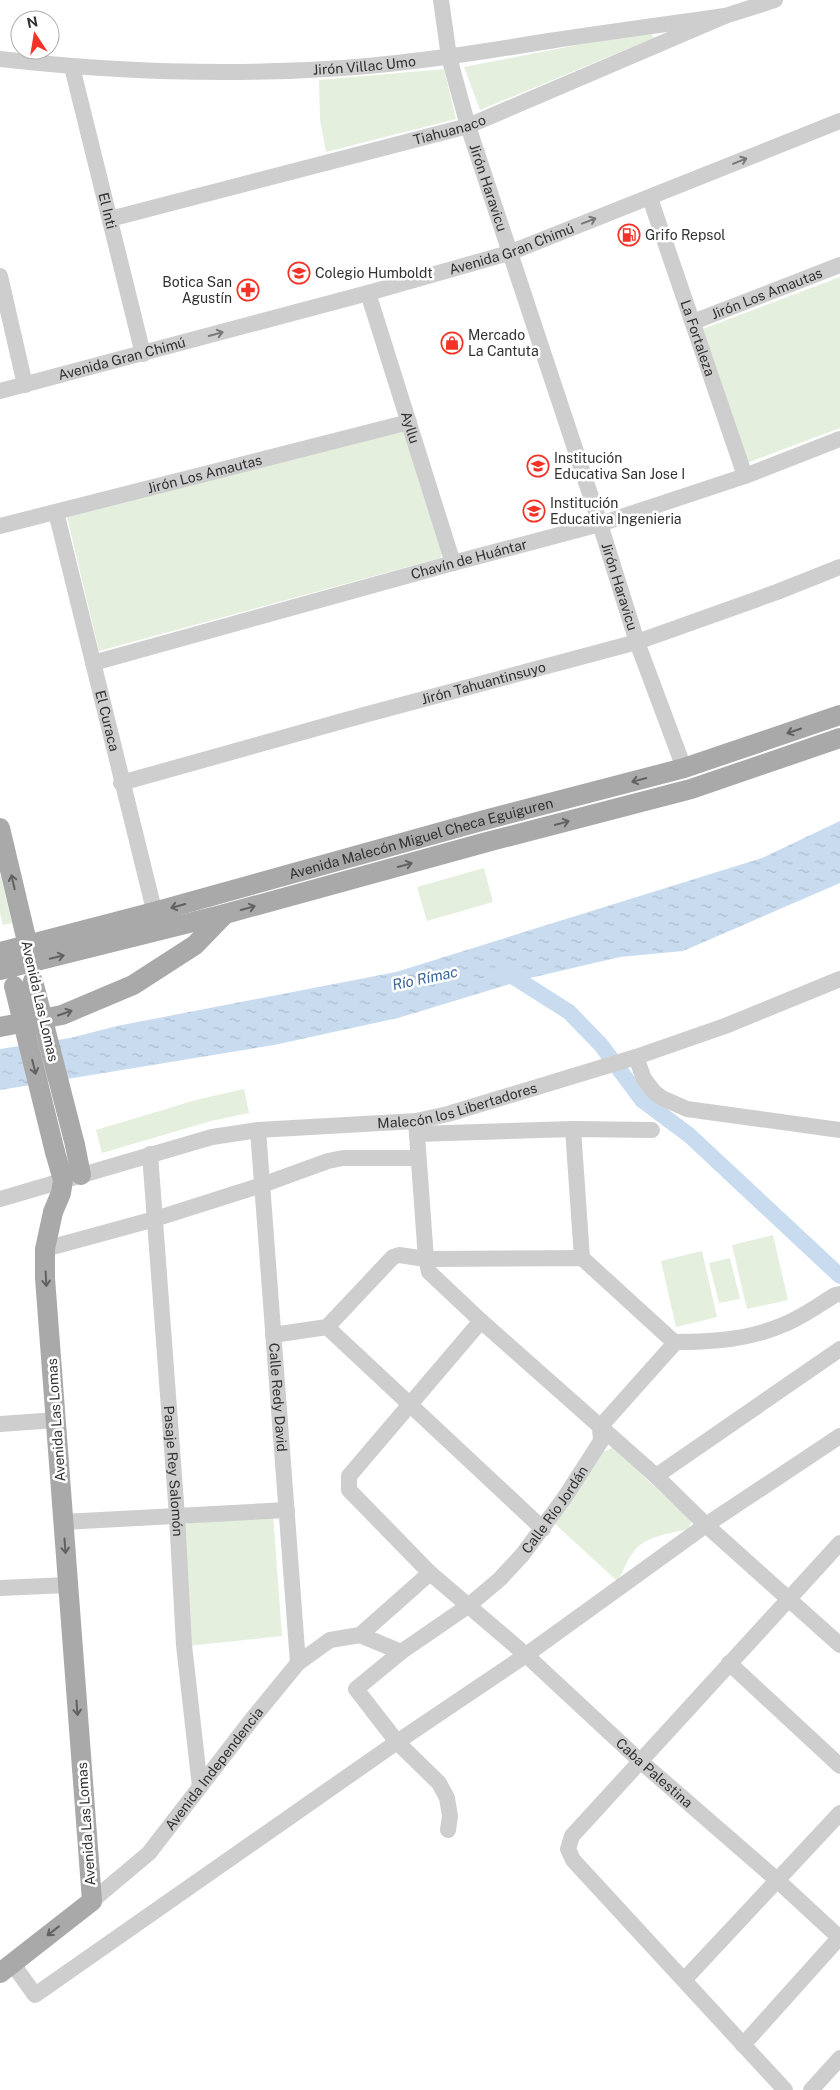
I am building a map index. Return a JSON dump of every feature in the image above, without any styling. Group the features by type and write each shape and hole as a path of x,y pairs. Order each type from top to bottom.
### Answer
{"main road":[{"name":"Avenida Malecón Miguel Checa Eguiguren","path":"4,963 30,964 156,922 472,824 684,768 840,715"},
{"name":"Avenida Malecón Miguel Checa Eguiguren","path":"156,922 225,914 487,842 691,789 840,738"},
{"name":"Avenida Las Lomas","path":"0,828 30,964 74,1145 72,1177 61,1193 53,1212 45,1249 63,1522 92,1901"},
{"path":"0,1027 62,1014 133,985 195,945 225,914"},
{"name":"Avenida Las Lomas","path":"4,963 56,1152 72,1177"},
{"name":"Avenida Independencia","path":"6,1968 92,1901"}],"street":[{"name":"Jirón Haravicu","path":"441,0 449,57 468,126 600,524 637,642 684,768"},
{"name":"Tiahuanaco","path":"110,219 468,126 725,16 775,0"},
{"name":"Jirón Villac Umo","path":"0,60 115,70 217,72 344,68 449,57 725,16"},
{"name":"El Inti","path":"72,67 143,354"},
{"name":"Avenida Gran Chimú","path":"0,391 368,293 509,253 840,121"},
{"name":"La Fortaleza","path":"650,198 745,476"},
{"name":"Jirón Los Amautas","path":"693,322 840,265"},
{"path":"0,276 25,385"},
{"name":"Ayllu","path":"368,293 453,563"},
{"name":"Jirón Los Amautas","path":"0,526 409,422"},
{"name":"Chavín de Huántar","path":"92,664 600,524 745,476 840,439"},
{"name":"El Curaca","path":"56,512 156,922"},
{"name":"Jirón Tahuantinsuyo","path":"121,783 364,715 637,642 769,595 840,567"},
{"name":"Malecón los Libertadores","path":"0,1199 212,1137 258,1130 417,1127 448,1114 633,1058 839,984"},
{"path":"633,1058 644,1079 654,1092 662,1098 686,1109 840,1130"},
{"path":"652,1130 417,1127 426,1259 429,1272 840,1645"},
{"path":"573,1129 582,1258"},
{"name":"Calle Redy David","path":"258,1130 298,1663"},
{"name":"Pasaje Rey Salomón","path":"150,1154 177,1516 184,1645 200,1787"},
{"path":"45,1249 155,1219 262,1185 328,1160 343,1158 418,1158"},
{"path":"274,1335 327,1327 393,1257 407,1256 426,1259 582,1258 674,1342 710,1342 739,1339 785,1324 835,1295 840,1294"},
{"path":"410,1406 481,1321"},
{"path":"327,1327 543,1529"},
{"path":"600,1426 674,1342"},
{"path":"656,1476 840,1349"},
{"name":"Caba Palestina","path":"410,1406 349,1476 350,1490 430,1574 526,1655 639,1760 778,1880 840,1938"},
{"path":"0,1424 56,1420"},
{"name":"Calle Río Jordán","path":"397,1742 356,1689 401,1652 468,1606 500,1579 543,1529 599,1445 602,1436 600,1426"},
{"path":"6,1968 35,1995 397,1742 526,1655 706,1525 840,1436"},
{"path":"63,1522 287,1510"},
{"path":"785,2090 573,1860 568,1849 572,1836 639,1760 840,1543"},
{"path":"401,1652 360,1635 430,1574"},
{"path":"0,1588 68,1585"},
{"name":"Avenida Independencia","path":"92,1901 149,1853 298,1663 330,1640 360,1635"},
{"path":"729,1663 840,1766"},
{"path":"397,1742 439,1783 447,1798 450,1816 448,1830"},
{"path":"684,1980 840,1813"},
{"path":"743,2045 840,1938"},
{"path":"811,2090 840,2058"}],"green space":[{"path":"649,31 654,38 480,110 464,67"},
{"path":"444,69 456,119 326,152 320,120 319,80"},
{"path":"840,277 840,428 747,463 700,330"},
{"path":"404,427 443,552 440,558 99,651 67,517"},
{"path":"484,868 493,902 427,921 417,887"},
{"path":"0,874 12,923 3,925 0,913"},
{"path":"244,1089 249,1113 211,1121 102,1153 96,1130 196,1100"},
{"path":"773,1235 788,1300 747,1309 732,1245"},
{"path":"702,1251 717,1317 676,1327 661,1261"},
{"path":"730,1258 740,1299 719,1303 709,1263"},
{"path":"613,1448 692,1521 688,1529 650,1539 643,1543 632,1554 617,1581 555,1524 604,1451"},
{"path":"273,1514 282,1636 188,1646 182,1524"}],"water":[{"name":"Río Rímac","path":"840,821 840,883 683,951 620,957 530,978 398,1018 274,1045 0,1090 0,1049 70,1038 117,1026 396,972 762,858"}],"waterway":[{"path":"503,970 569,1012 601,1045 642,1100 689,1135 840,1276"}],"place":[{"name":"Grifo Repsol","path":"629,235"},
{"name":"Colegio Humboldt","path":"299,273"},
{"name":"Botica San Agustín","path":"248,290"},
{"name":"Mercado La Cantuta","path":"452,343"},
{"name":"Institución Educativa San Jose I","path":"538,466"},
{"name":"Institución Educativa Ingenieria","path":"534,511"}]}
